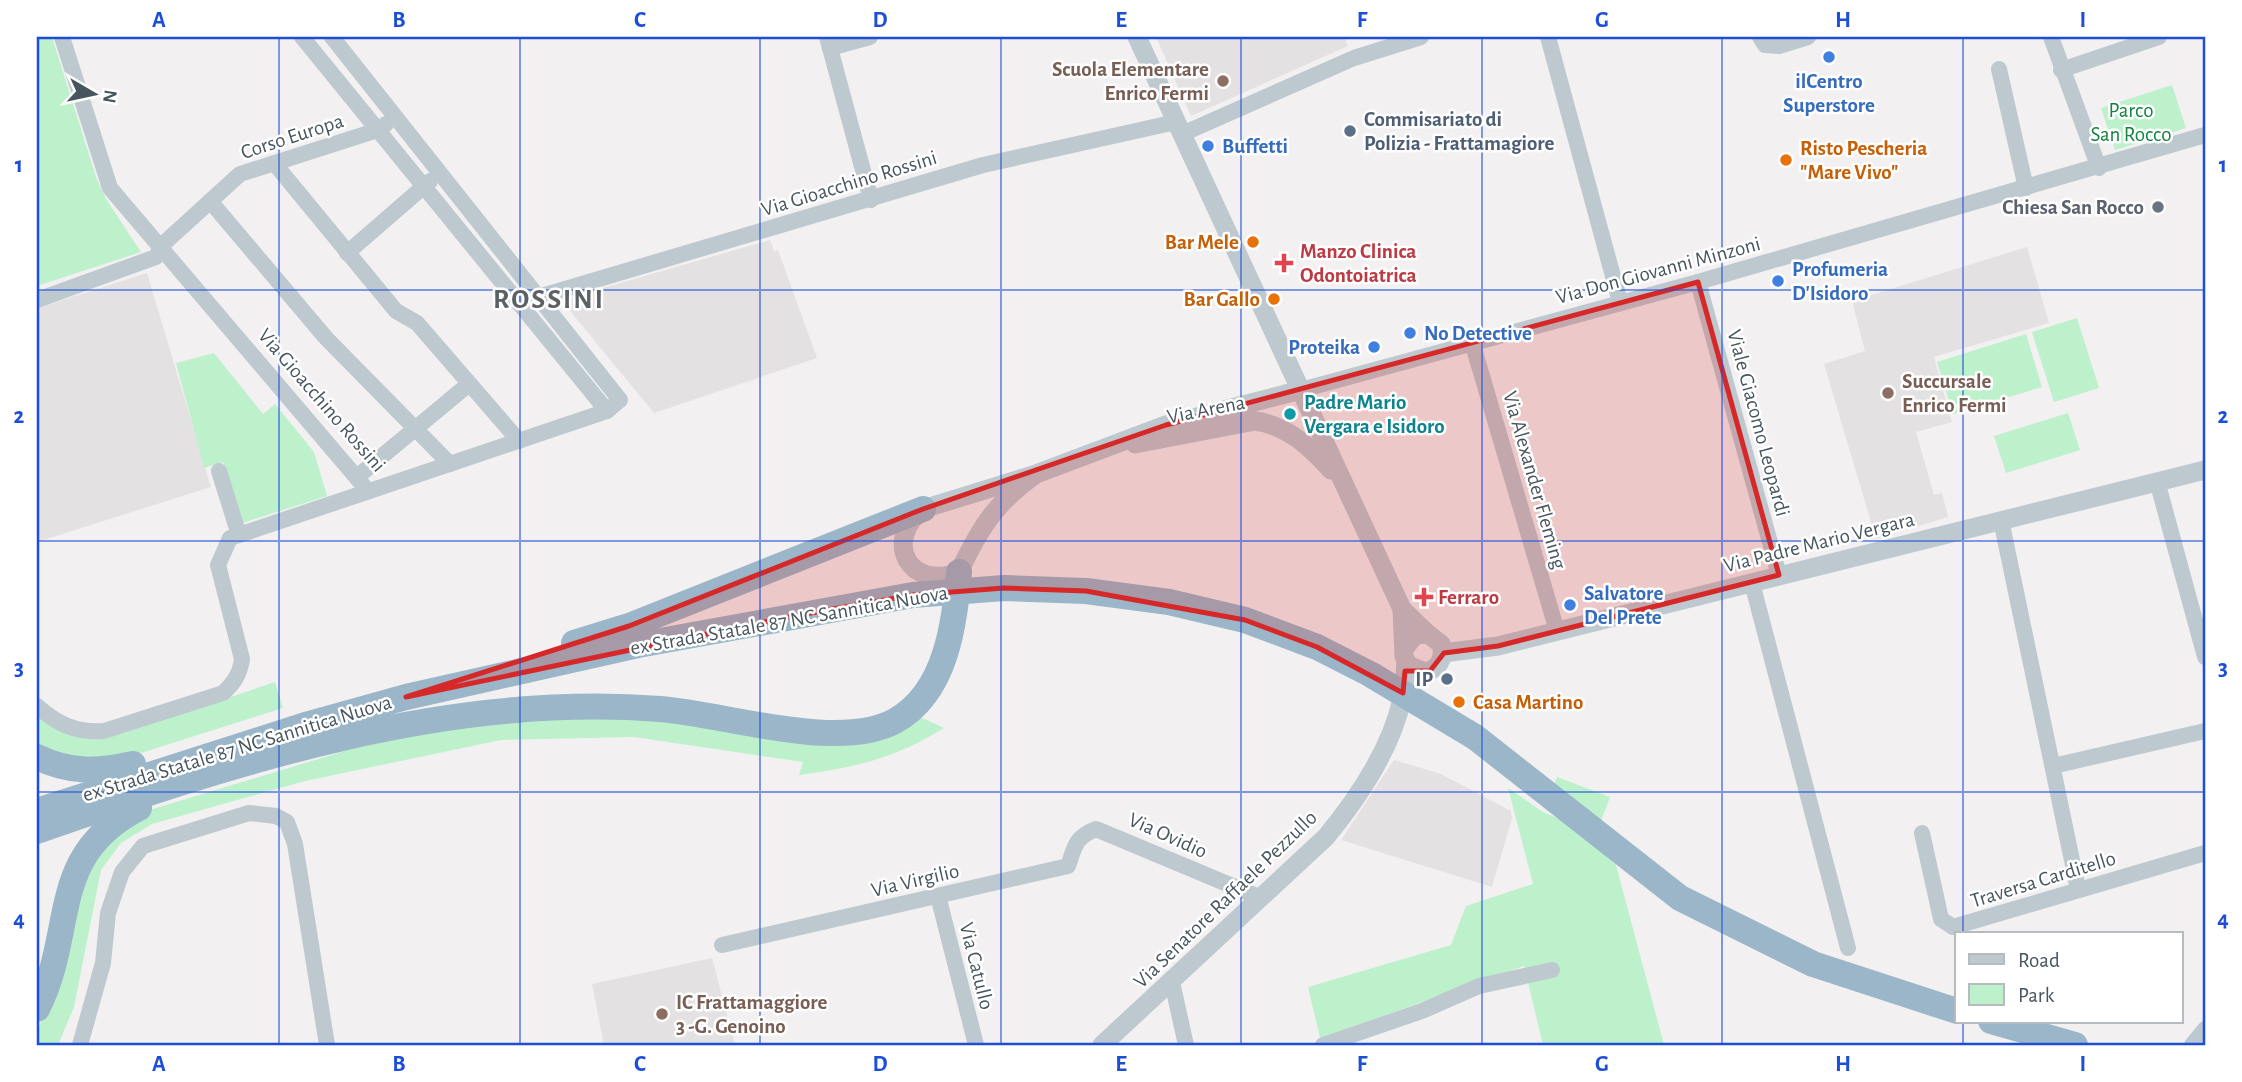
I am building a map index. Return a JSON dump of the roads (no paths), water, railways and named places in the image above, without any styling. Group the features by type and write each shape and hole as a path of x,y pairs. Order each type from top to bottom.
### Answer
{"highway":[{"path":"406,697 489,668 629,626 923,509"},
{"path":"37,757 56,766 85,772 114,768 239,735 310,735 523,707 570,705 688,712 833,733 869,731 895,720 916,705 938,673 950,641 959,572"},
{"name":"ex Strada Statale 87 NC Sannitica Nuova","path":"37,831 212,773 406,697 638,645 913,595 1004,588 1086,591 1168,602 1245,620 1317,647 1370,674 1475,737 1680,898 1813,964 1955,1010"},
{"name":"ex Strada Statale 87 NC Sannitica Nuova","path":"37,811 310,735"},
{"path":"37,1009 55,964 67,900 78,867 93,840 114,821 212,773"},
{"path":"1999,1023 2075,1045"}],"street":[{"name":"Via Gioacchino Rossini","path":"62,37 110,188 369,491 607,411 620,400 396,118"},
{"name":"Corso Europa","path":"302,37 378,130"},
{"path":"332,37 396,118"},
{"path":"870,37 828,42 871,200"},
{"path":"1137,37 1402,609 1438,640 1443,653 1437,666 1430,671 1415,671 1405,654 1402,609"},
{"name":"Via Gioacchino Rossini","path":"518,303 982,165 1179,128 1354,58 1421,37"},
{"path":"1548,37 1620,302"},
{"path":"1760,37 1765,45 1772,47 1808,37"},
{"path":"2051,37 2099,168"},
{"path":"2061,70 2159,37"},
{"path":"1999,69 2026,188"},
{"name":"Corso Europa","path":"37,300 156,257 161,246 240,174 378,130 396,118"},
{"path":"378,130 607,411"},
{"name":"Via Don Giovanni Minzoni","path":"1301,390 1699,282 2099,168 2205,135"},
{"path":"274,163 396,311 416,323 519,441"},
{"path":"347,253 440,174"},
{"path":"445,213 461,200"},
{"path":"210,201 326,338 450,464"},
{"name":"Viale Giacomo Leopardi","path":"1699,282 1779,575"},
{"name":"Via Alexander Fleming","path":"1472,342 1557,631"},
{"path":"357,477 469,384"},
{"name":"Via Arena","path":"1036,474 1166,425 1301,390"},
{"name":"Via Arena","path":"1100,449 1170,440 1255,421 1268,423 1288,432 1314,451 1342,481"},
{"name":"Via Padre Mario Vergara","path":"1443,653 1497,646 2205,470"},
{"path":"219,471 239,535"},
{"path":"1036,474 1007,495 980,528 959,572 943,578 926,576 912,567 904,552 903,535 910,520 923,509 1036,474"},
{"path":"2157,481 2202,637 2205,657"},
{"path":"37,706 60,725 75,730 104,732 223,693 234,683 242,659 218,565 230,538 369,491"},
{"path":"2001,520 2078,889"},
{"path":"1752,583 1848,948"},
{"path":"1405,654 1415,635 1428,634"},
{"name":"Via Senatore Raffaele Pezzullo","path":"1102,1045 1326,838 1349,810 1384,747 1402,700 1405,654"},
{"name":"Via Senatore Raffaele Pezzullo","path":"1402,700 1430,671"},
{"path":"2053,766 2205,731"},
{"path":"80,1045 103,963 108,913 122,872 144,846 249,813 276,816 287,822 295,844 327,1045"},
{"name":"Via Ovidio","path":"1096,829 1261,898"},
{"name":"Via Virgilio","path":"722,945 1068,866 1070,849 1086,833 1096,829"},
{"name":"Traversa Carditello","path":"1922,832 1941,919 1948,926 1963,926 2078,889 2205,853"},
{"name":"Via Catullo","path":"938,896 976,1045"},
{"path":"1324,1045 1422,1011 1479,986 1552,970"},
{"path":"1172,982 1186,1045"},
{"path":"2192,1045 2205,1028"}],"place":[{"name":"ilCentro Superstore","path":"1829,57"},
{"name":"Scuola Elementare Enrico Fermi","path":"1223,81"},
{"name":"Commisariato di Polizia - Frattamagiore","path":"1350,131"},
{"name":"Buffetti","path":"1208,146"},
{"name":"Risto Pescheria \"Mare Vivo\"","path":"1786,160"},
{"name":"Chiesa San Rocco","path":"2158,207"},
{"name":"Bar Mele","path":"1253,242"},
{"name":"Manzo Clinica Odontoiatrica","path":"1284,263"},
{"name":"Profumeria D'Isidoro","path":"1778,281"},
{"name":"Bar Gallo","path":"1274,299"},
{"name":"No Detective","path":"1410,333"},
{"name":"Proteika","path":"1374,347"},
{"name":"Succursale Enrico Fermi","path":"1888,393"},
{"name":"Padre Mario Vergara e Isidoro","path":"1290,414"},
{"name":"Ferraro","path":"1424,597"},
{"name":"Salvatore Del Prete","path":"1570,605"},
{"name":"IP","path":"1447,679"},
{"name":"Casa Martino","path":"1459,702"},
{"name":"IC Frattamaggiore 3 -G. Genoino","path":"662,1014"}],"district":[{"name":"ROSSINI","path":"549,298"}],"park label":[{"name":"Parco San Rocco","path":"2131,122"}]}
